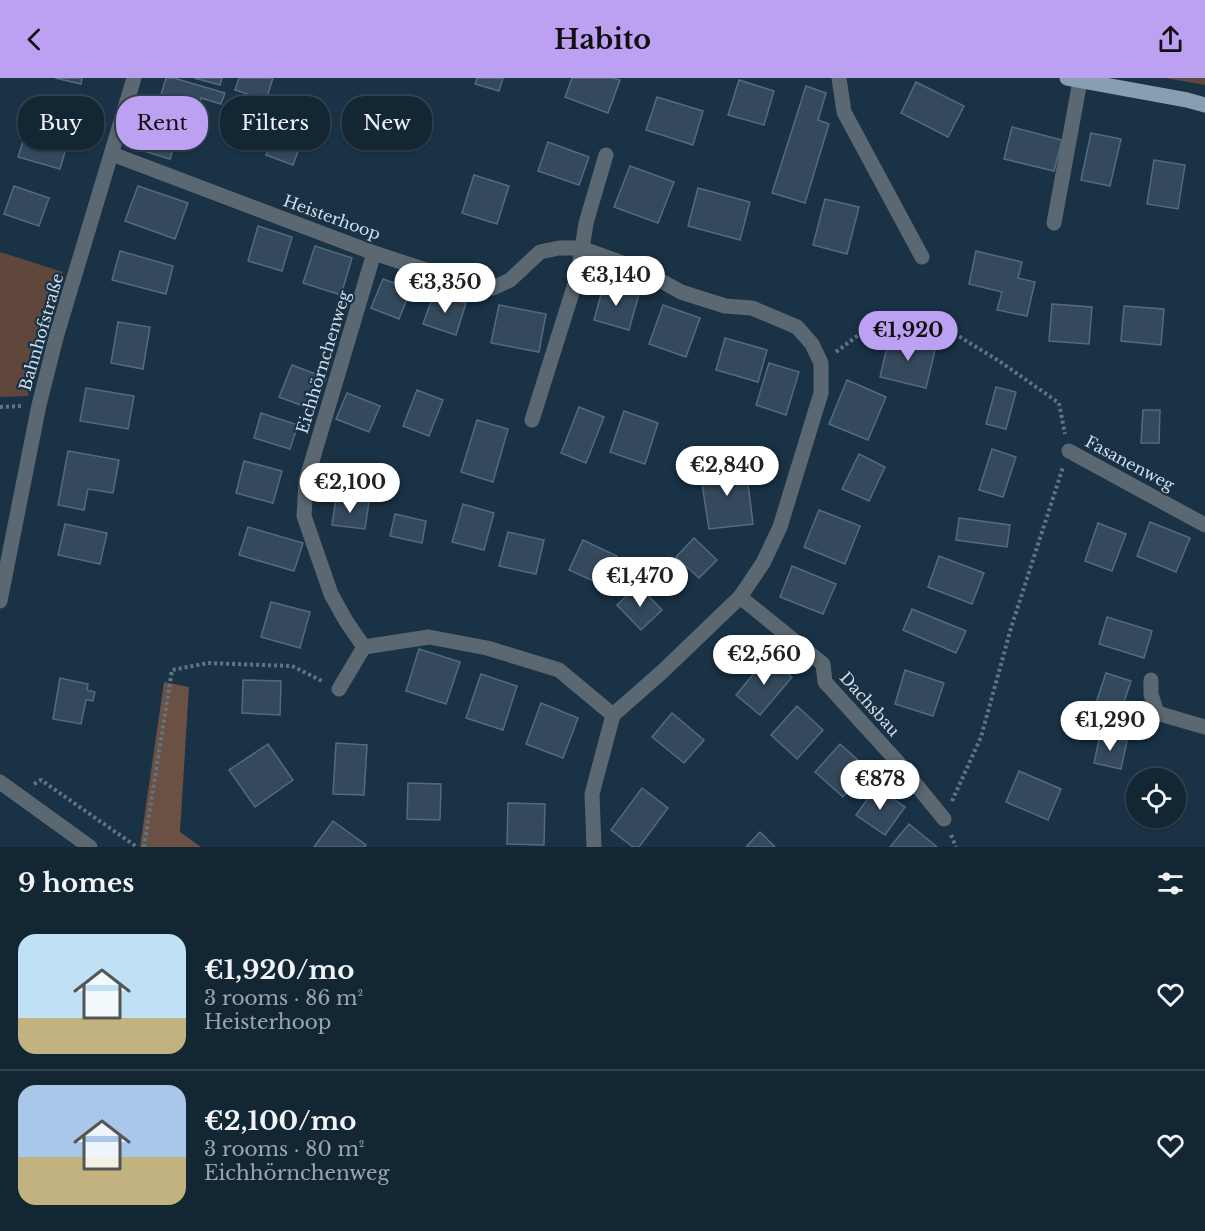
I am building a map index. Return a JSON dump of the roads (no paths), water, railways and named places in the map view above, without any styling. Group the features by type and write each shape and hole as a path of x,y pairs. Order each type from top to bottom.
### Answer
{"main road":[{"path":"1074,79 1205,105"}],"street":[{"name":"Bahnhofstraße","path":"0,601 39,405 57,334 134,78"},
{"path":"839,78 844,112 922,257"},
{"path":"1054,223 1074,79"},
{"name":"Heisterhoop","path":"112,154 374,253 475,286 493,288 510,280 540,252 559,248 581,248 642,270 681,292 725,306 752,308 797,327 812,344 821,363 821,393 780,527 763,562 740,597"},
{"path":"532,420 578,274 586,223 606,155"},
{"name":"Eichhörnchenweg","path":"364,647 346,621 332,594 304,516 306,481 374,253"},
{"name":"Fasanenweg","path":"1069,451 1205,525"},
{"path":"594,847 592,794 613,715 740,597"},
{"name":"Dachsbau","path":"740,597 823,664 825,682 896,760 944,819"},
{"path":"339,689 364,647 429,638 487,648 560,670 613,715"},
{"path":"1151,680 1151,694 1157,713 1205,727"},
{"path":"0,782 90,847"}]}
